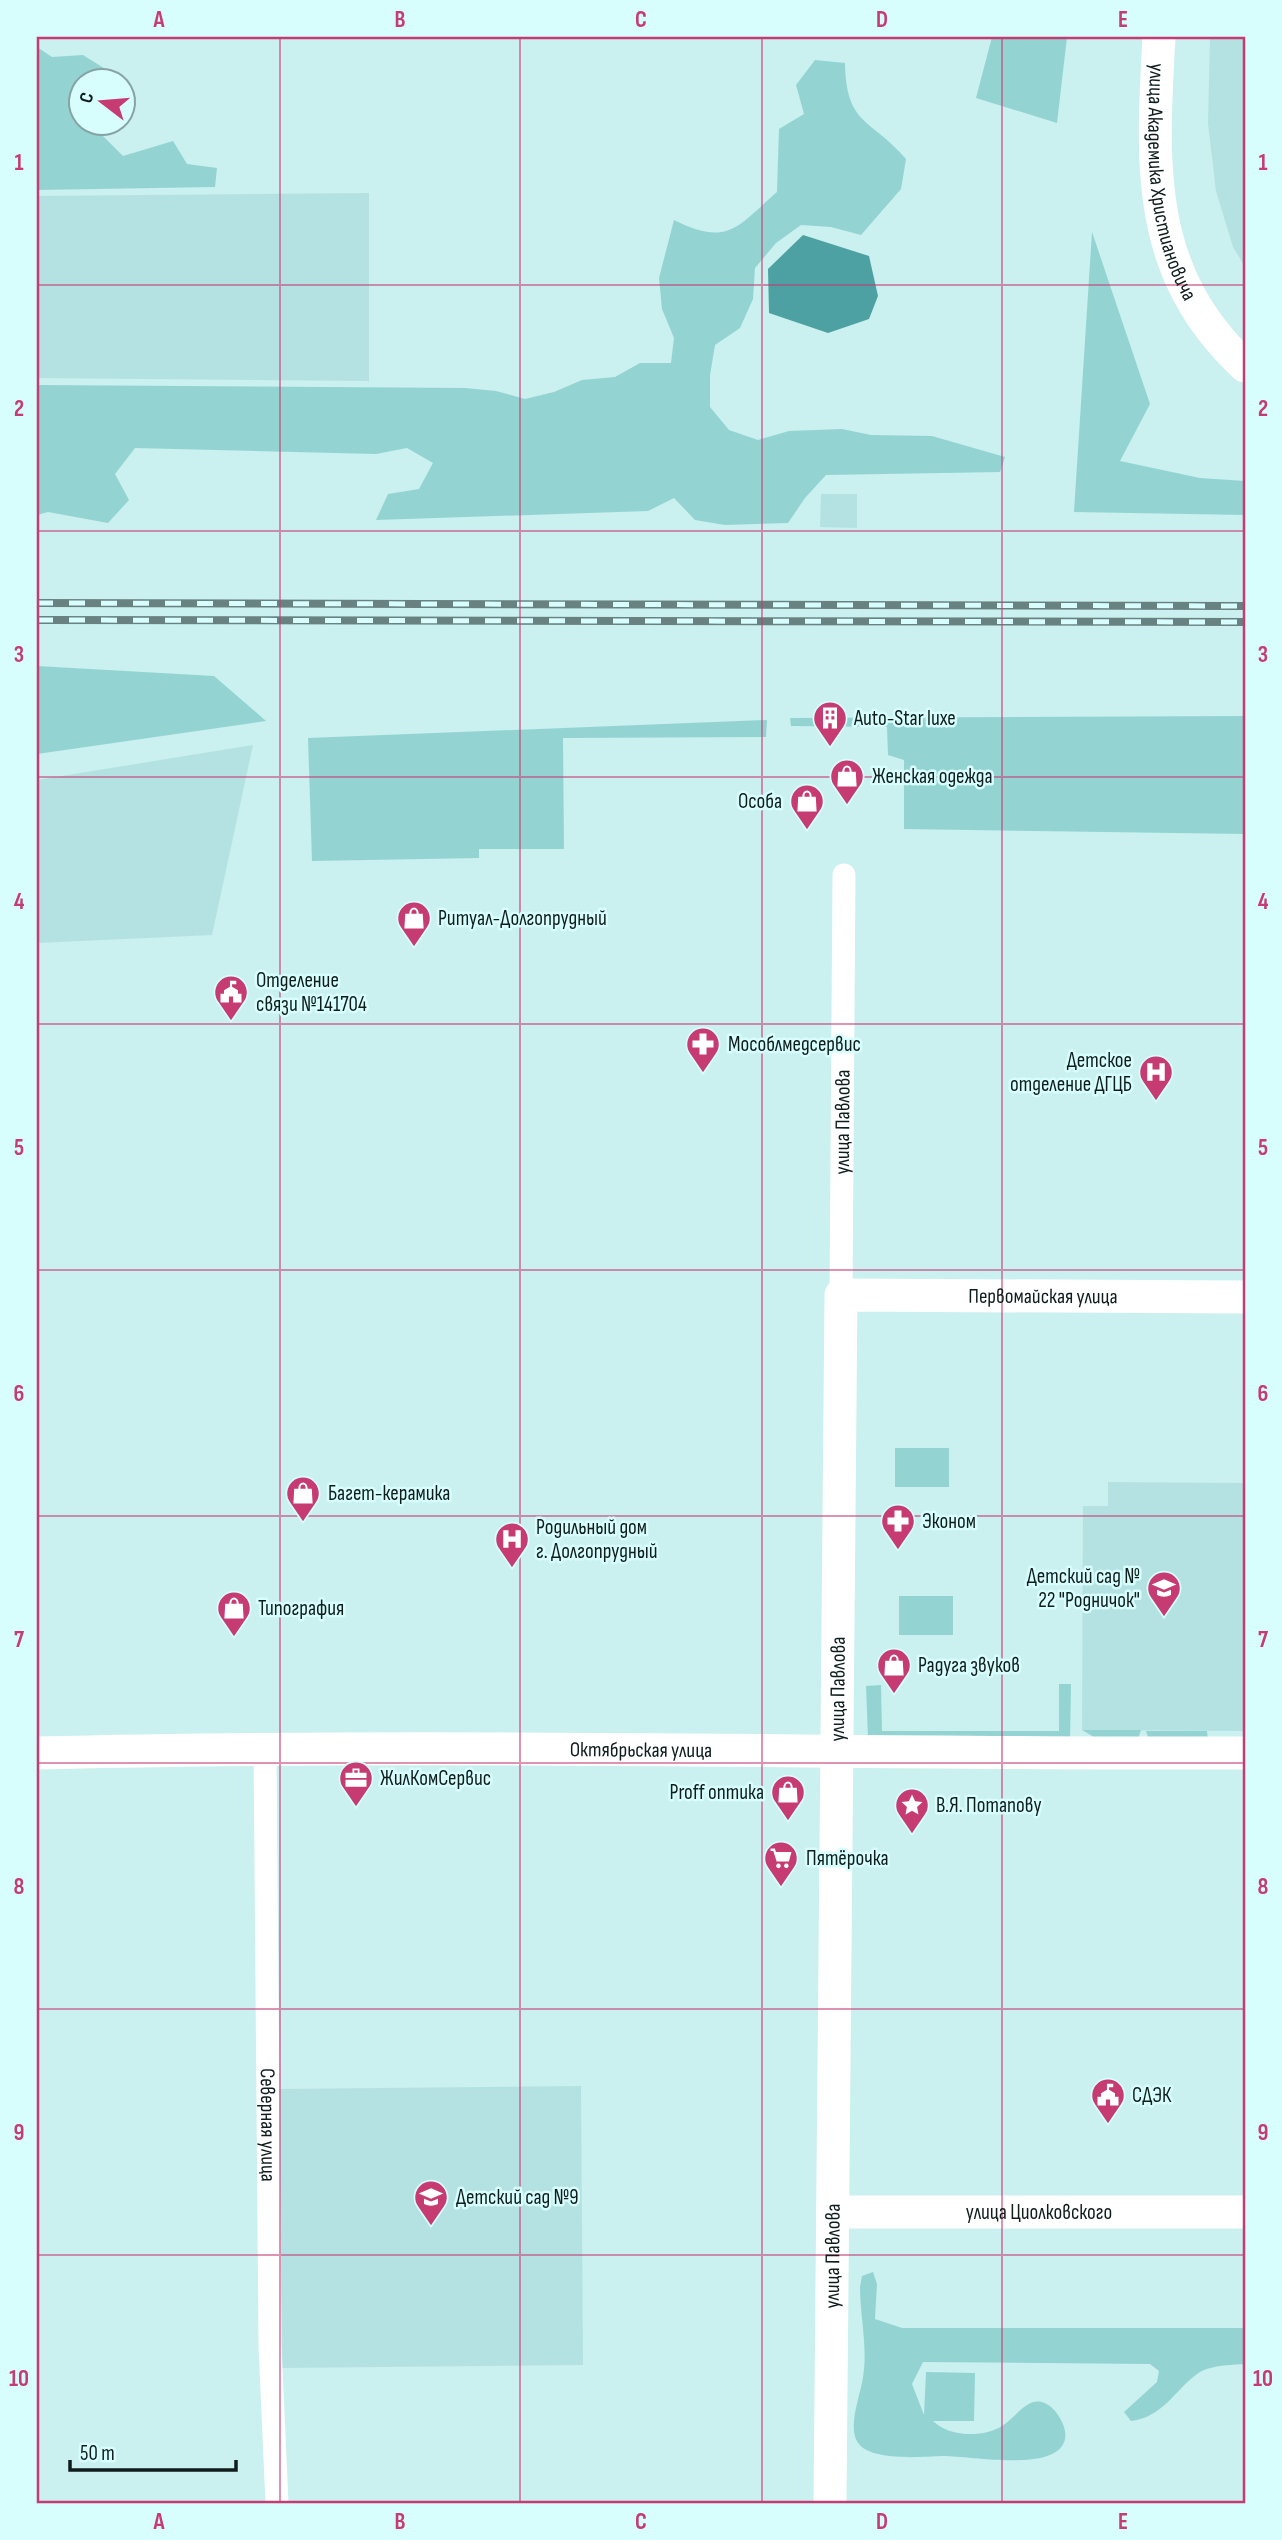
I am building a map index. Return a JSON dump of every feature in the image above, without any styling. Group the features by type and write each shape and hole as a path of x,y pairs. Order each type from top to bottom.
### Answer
{"street":[{"name":"улица Академика Христиановича","path":"1159,37 1156,194 1160,220 1180,275 1206,321 1245,366"},
{"name":"улица Павлова","path":"830,2503 844,875"},
{"name":"Первомайская улица","path":"841,1295 1245,1297"},
{"name":"Октябрьская улица","path":"37,1753 265,1747 1245,1753"},
{"name":"Северная улица","path":"265,1747 270,2346 277,2503"},
{"name":"улица Циолковского","path":"833,2212 1245,2212"}],"shaded area":[{"path":"992,37 1067,37 1057,123 976,98"},
{"path":"1210,37 1245,37 1245,267 1233,247 1216,191 1208,124"},
{"path":"37,47 52,57 83,55 101,66 66,66 66,136 103,136 123,156 173,141 187,164 217,168 215,187 37,190"},
{"path":"815,60 845,63 846,84 856,110 906,159 901,189 861,235 831,227 801,225 776,243 755,268 753,299 740,328 715,345 710,375 710,407 729,430 758,440 789,431 842,429 871,435 932,436 1005,457 1000,472 826,475 805,498 788,523 725,525 695,520 674,498 648,511 376,520 388,494 419,489 433,463 407,448 376,454 135,448 115,474 129,500 108,523 48,512 37,515 37,385 465,388 496,391 525,399 554,392 582,380 615,377 640,363 671,363 674,338 662,309 659,278 674,220 707,232 720,232 741,223 777,192 779,129 804,114 796,85"},
{"path":"369,193 369,381 37,378 37,196"},
{"path":"1092,232 1150,404 1120,461 1200,478 1245,481 1245,515 1074,512"},
{"path":"803,235 869,256 878,296 869,319 828,333 769,313 768,269"},
{"path":"821,494 857,494 857,528 820,527"},
{"path":"37,666 214,676 266,721 37,754"},
{"path":"1245,716 1245,834 904,829 904,760 888,755 887,727 791,726 790,718"},
{"path":"767,720 766,737 563,738 564,849 479,849 479,858 312,861 308,738"},
{"path":"253,745 212,935 37,943 37,780"},
{"path":"895,1448 949,1448 949,1487 895,1487"},
{"name":"Детский сад № 22 \"Родничок\"","path":"1108,1482 1245,1483 1245,1731 1082,1730 1083,1506 1108,1506"},
{"path":"899,1596 953,1596 953,1635 899,1635"},
{"path":"1059,1684 1071,1684 1070,1741 868,1738 866,1686 881,1685 882,1731 1059,1731"},
{"path":"1082,1730 1141,1730 1138,1739 1099,1740"},
{"path":"1146,1731 1207,1731 1208,1741 1148,1737"},
{"name":"Детский сад №9","path":"581,2086 583,2365 282,2368 279,2089"},
{"path":"873,2272 877,2284 875,2319 902,2328 1245,2328 1245,2364 1202,2371 1160,2409 1142,2419 1131,2421 1124,2412 1157,2382 1159,2371 1150,2364 923,2362 912,2384 924,2415 926,2372 975,2373 974,2421 933,2421 940,2426 957,2433 985,2433 1002,2426 1026,2406 1039,2402 1047,2404 1055,2411 1064,2428 1065,2439 1059,2450 1030,2459 886,2456 865,2449 855,2438 854,2430 864,2366 860,2287 862,2276"}],"railway":[{"path":"37,603 1245,606"},
{"path":"37,620 1245,622"}],"place":[{"name":"Auto-Star luxe","path":"830,748"},
{"name":"Женская одежда","path":"847,806"},
{"name":"Особа","path":"807,831"},
{"name":"Ритуал-Долгопрудный","path":"414,948"},
{"name":"Отделение связи №141704","path":"231,1022"},
{"name":"Мособлмедсервис","path":"703,1074"},
{"name":"Детское отделение ДГЦБ","path":"1156,1102"},
{"name":"Багет-керамика","path":"303,1523"},
{"name":"Эконом","path":"898,1551"},
{"name":"Родильный дом г. Долгопрудный","path":"512,1569"},
{"name":"Детский сад № 22 \"Родничок\"","path":"1164,1618"},
{"name":"Типография","path":"234,1638"},
{"name":"Радуга звуков","path":"894,1695"},
{"name":"ЖилКомСервис","path":"356,1808"},
{"name":"Proff оптика","path":"788,1822"},
{"name":"В.Я. Потапову","path":"912,1835"},
{"name":"Пятёрочка","path":"781,1888"},
{"name":"СДЭК","path":"1108,2125"},
{"name":"Детский сад №9","path":"431,2227"}]}
